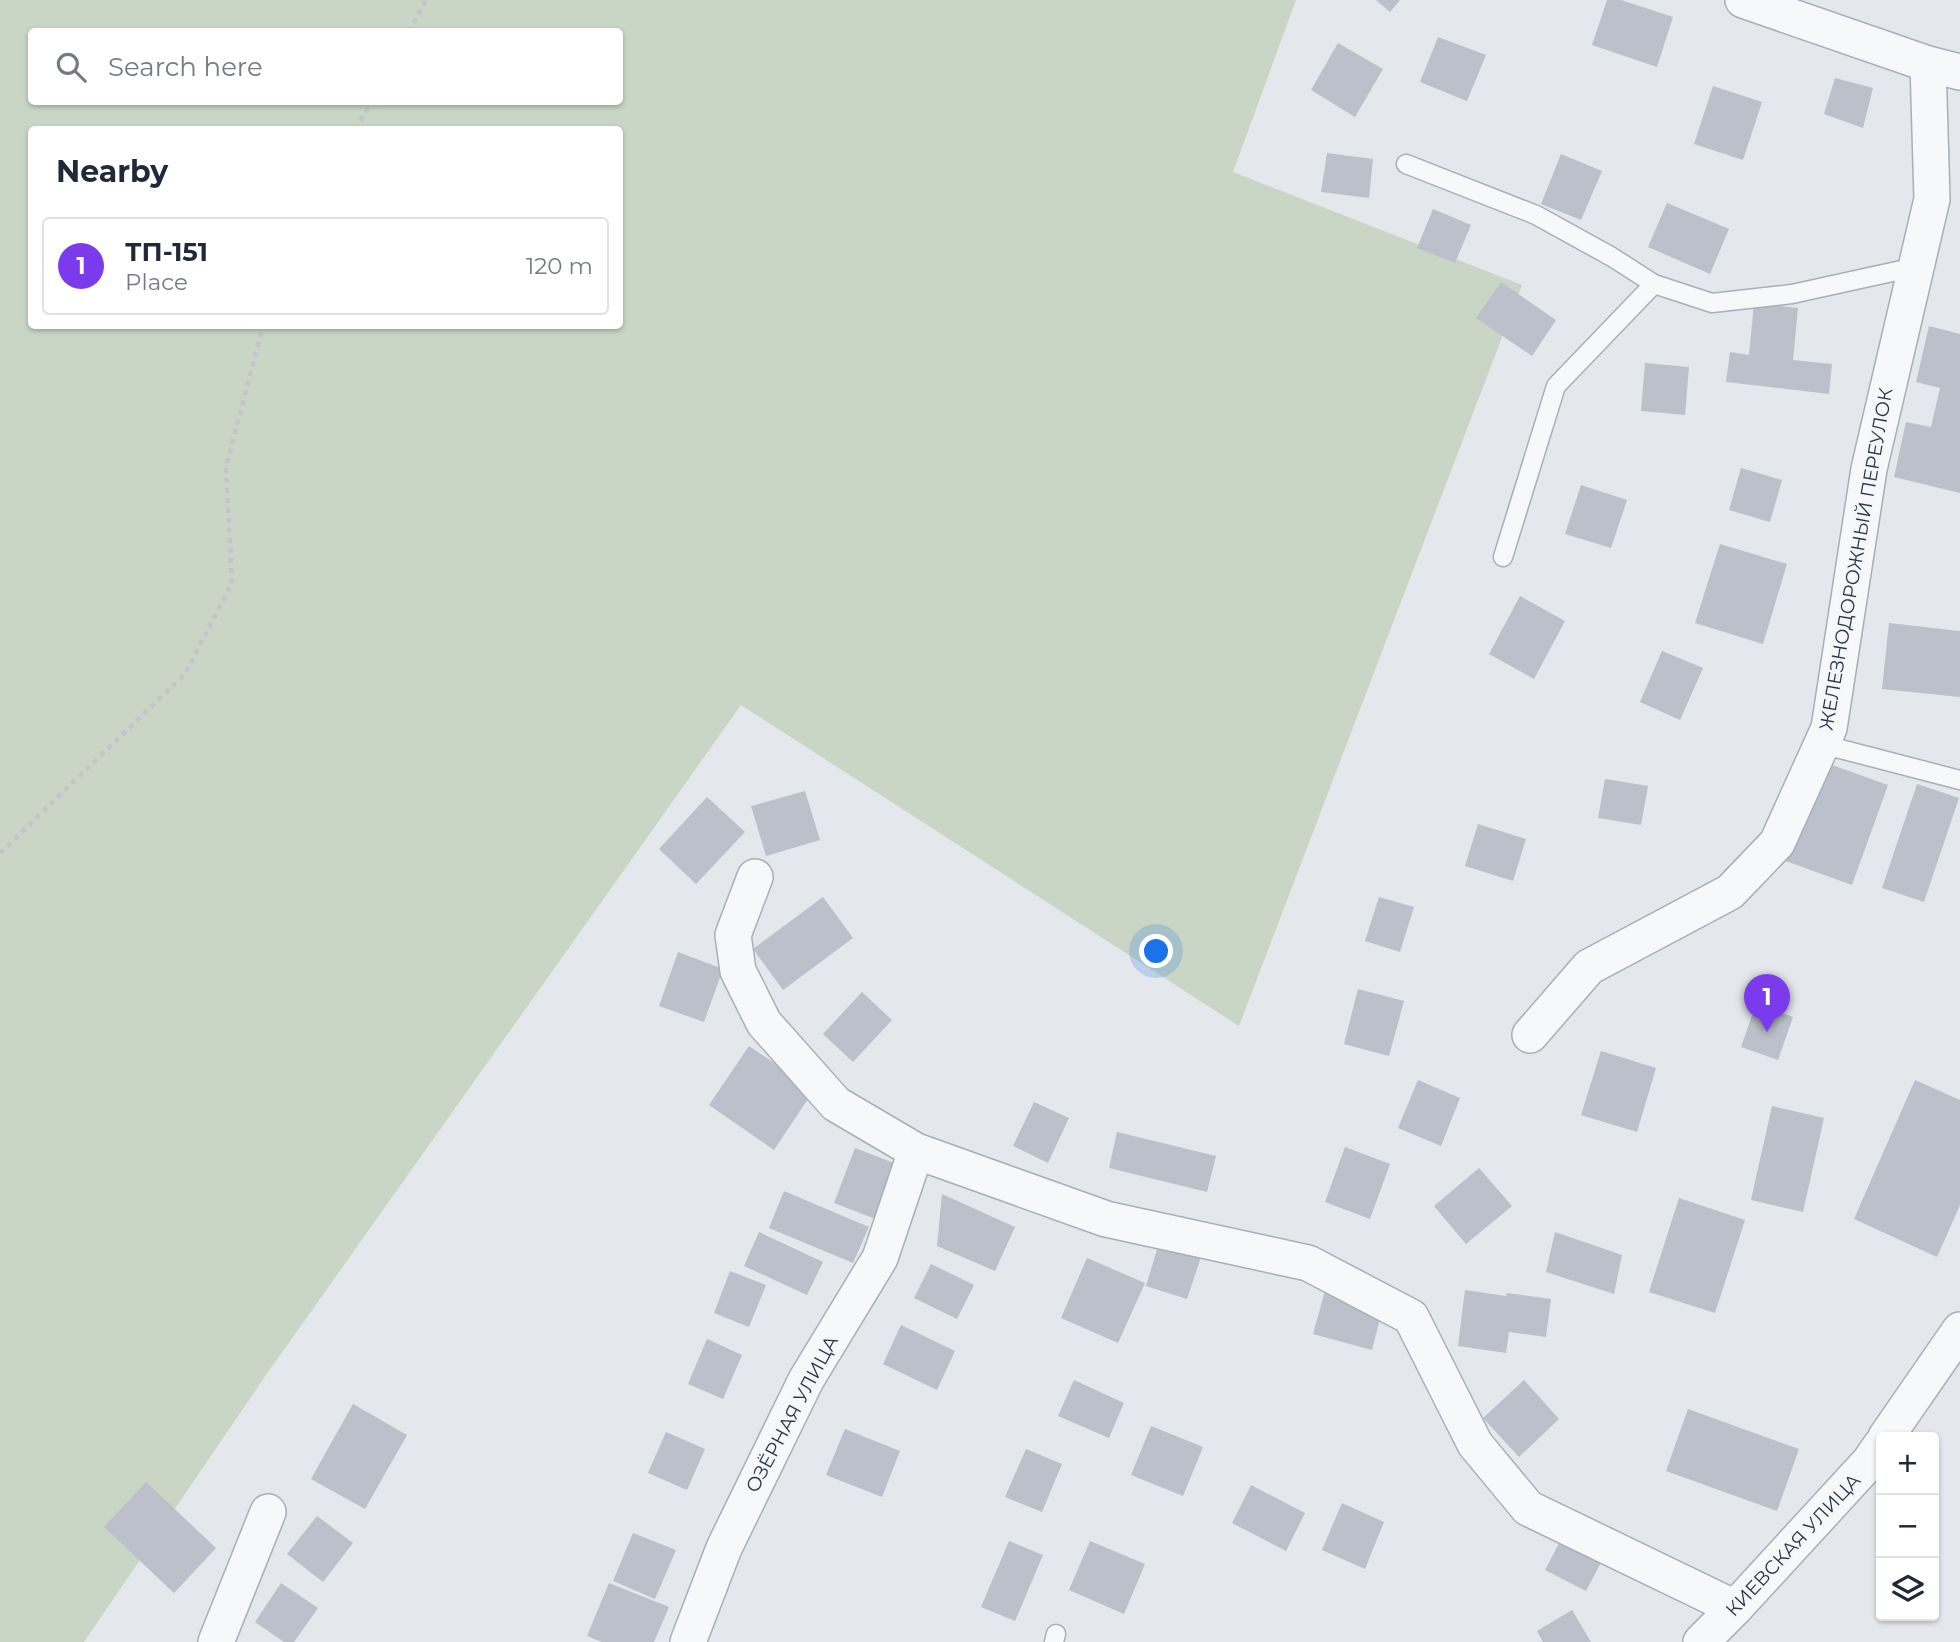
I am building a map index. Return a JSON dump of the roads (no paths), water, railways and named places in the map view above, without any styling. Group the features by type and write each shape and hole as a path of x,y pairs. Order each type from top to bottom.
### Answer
{"street":[{"name":"ЖЕЛЕЗНОДОРОЖНЫЙ ПЕРЕУЛОК","path":"1530,1035 1589,967 1730,892 1777,843 1829,728 1868,469 1932,199 1944,68 1744,0"},
{"path":"755,877 733,935 738,971 764,1023 836,1104 916,1151 1105,1219 1307,1263 1411,1317 1475,1444 1528,1508 1735,1608"},
{"name":"ОЗЁРНАЯ УЛИЦА","path":"688,1642 724,1548 806,1380 880,1258 916,1151"},
{"path":"1889,1432 1960,1330"},
{"name":"КИЕВСКАЯ УЛИЦА","path":"1701,1642 1876,1452"},
{"path":"216,1642 268,1511"}],"lane":[{"path":"1406,164 1536,215 1612,257 1654,284 1712,303 1793,294 1915,267"},
{"path":"1503,557 1556,386 1654,284"},
{"path":"1821,744 1960,780"}],"place":[{"name":"ТП-151","path":"1767,1032"}]}
